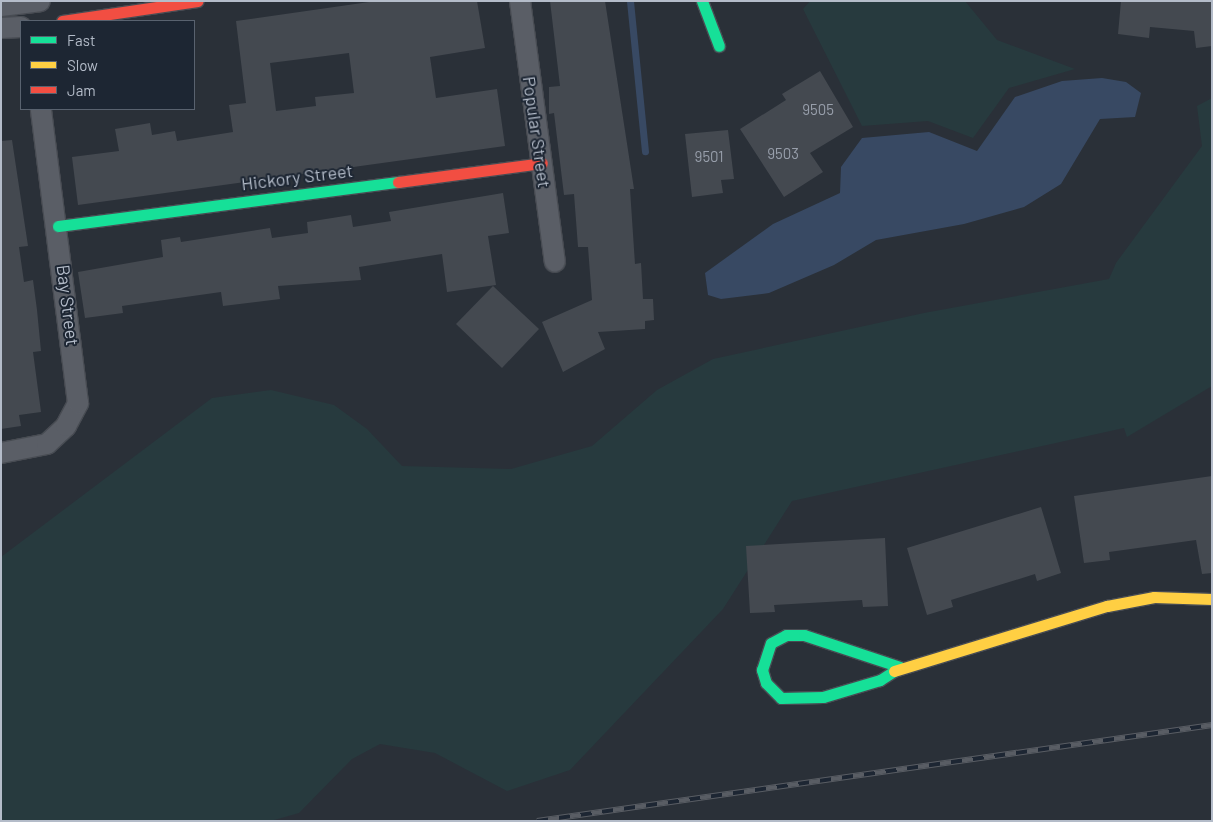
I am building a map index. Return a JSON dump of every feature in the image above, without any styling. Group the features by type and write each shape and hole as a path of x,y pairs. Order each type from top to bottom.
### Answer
{"street":[{"path":"69,20 198,1"},
{"name":"Popular Street","path":"520,1 554,262"},
{"path":"702,1 718,46"},
{"path":"1,6 31,9"},
{"path":"1,28 20,27"},
{"name":"Bay Street","path":"1,453 47,444 66,426 78,403 58,226 41,110"},
{"name":"Hickory Street","path":"58,226 542,162"},
{"path":"900,667 804,635 786,635 771,643 762,670 766,683 780,698 799,701 880,680 900,667 1107,606 1154,597 1212,599"}],"green space":[{"path":"810,1 965,1 997,40 1075,69 1009,88 973,138 928,121 862,126 803,9"},
{"path":"1212,98 1212,386 1127,437 1124,428 792,501 723,609 570,770 507,791 435,753 380,744 352,759 299,813 271,821 1,821 1,557 212,398 271,390 334,405 367,429 402,466 511,469 592,446 657,390 713,359 924,313 1109,279 1116,263 1202,146 1197,106"}],"water":[{"path":"1102,78 1126,82 1141,93 1135,117 1100,119 1061,184 1024,207 964,224 876,240 834,265 769,293 721,299 708,295 705,273 773,224 840,193 841,167 862,138 929,132 977,151 1015,97 1062,81"}],"building":[{"path":"376,1 477,1 485,48 430,57 436,98 497,89 505,146 78,205 72,157 119,151 115,129 150,123 152,135 175,131 177,141 233,132 229,105 246,103 236,21","holes":["349,53 354,93 315,97 316,106 276,111 270,63"]},
{"path":"550,1 605,1 634,189 630,189 635,264 641,263 643,299 653,299 654,320 645,321 645,329 598,332 605,349 563,372 542,322 592,300 588,247 578,247 574,194 564,195 554,113 549,114 549,87 560,86"},
{"path":"1121,1 1212,1 1212,46 1196,48 1194,31 1150,27 1149,38 1118,34"},
{"path":"820,71 853,127 810,153 823,172 784,197 740,129 786,100 782,94"},
{"path":"728,130 734,179 721,180 723,193 692,197 685,134"},
{"path":"12,140 28,246 19,247 24,282 33,280 37,310 41,351 33,352 41,412 19,415 21,426 1,429 1,141"},
{"path":"503,193 509,233 488,236 496,285 447,292 442,254 359,267 361,280 278,286 280,299 223,306 221,292 122,306 123,313 85,318 78,272 163,257 161,240 180,237 181,242 270,228 272,238 308,233 307,222 351,215 353,227 391,221 389,212"},
{"path":"493,286 539,329 502,368 456,324"},
{"path":"1212,476 1212,573 1202,574 1196,540 1109,552 1110,560 1084,563 1074,496"},
{"path":"1041,507 1061,573 1037,581 1035,574 951,600 953,607 927,615 907,548"},
{"path":"885,538 888,606 863,607 862,600 774,605 775,612 750,613 746,546"}],"waterway":[{"path":"630,1 645,151"}],"railway":[{"path":"537,821 1212,725"}],"traffic: fast":[{"path":"702,1 719,46"},
{"path":"58,226 398,182"},
{"path":"894,671 880,680 823,697 781,698 766,683 762,670 771,643 786,635 804,635 900,667"}],"traffic: slow":[{"path":"894,671 1107,606 1154,597 1212,599"}],"traffic: jam":[{"path":"69,20 198,1"},
{"path":"398,182 542,163"}]}
